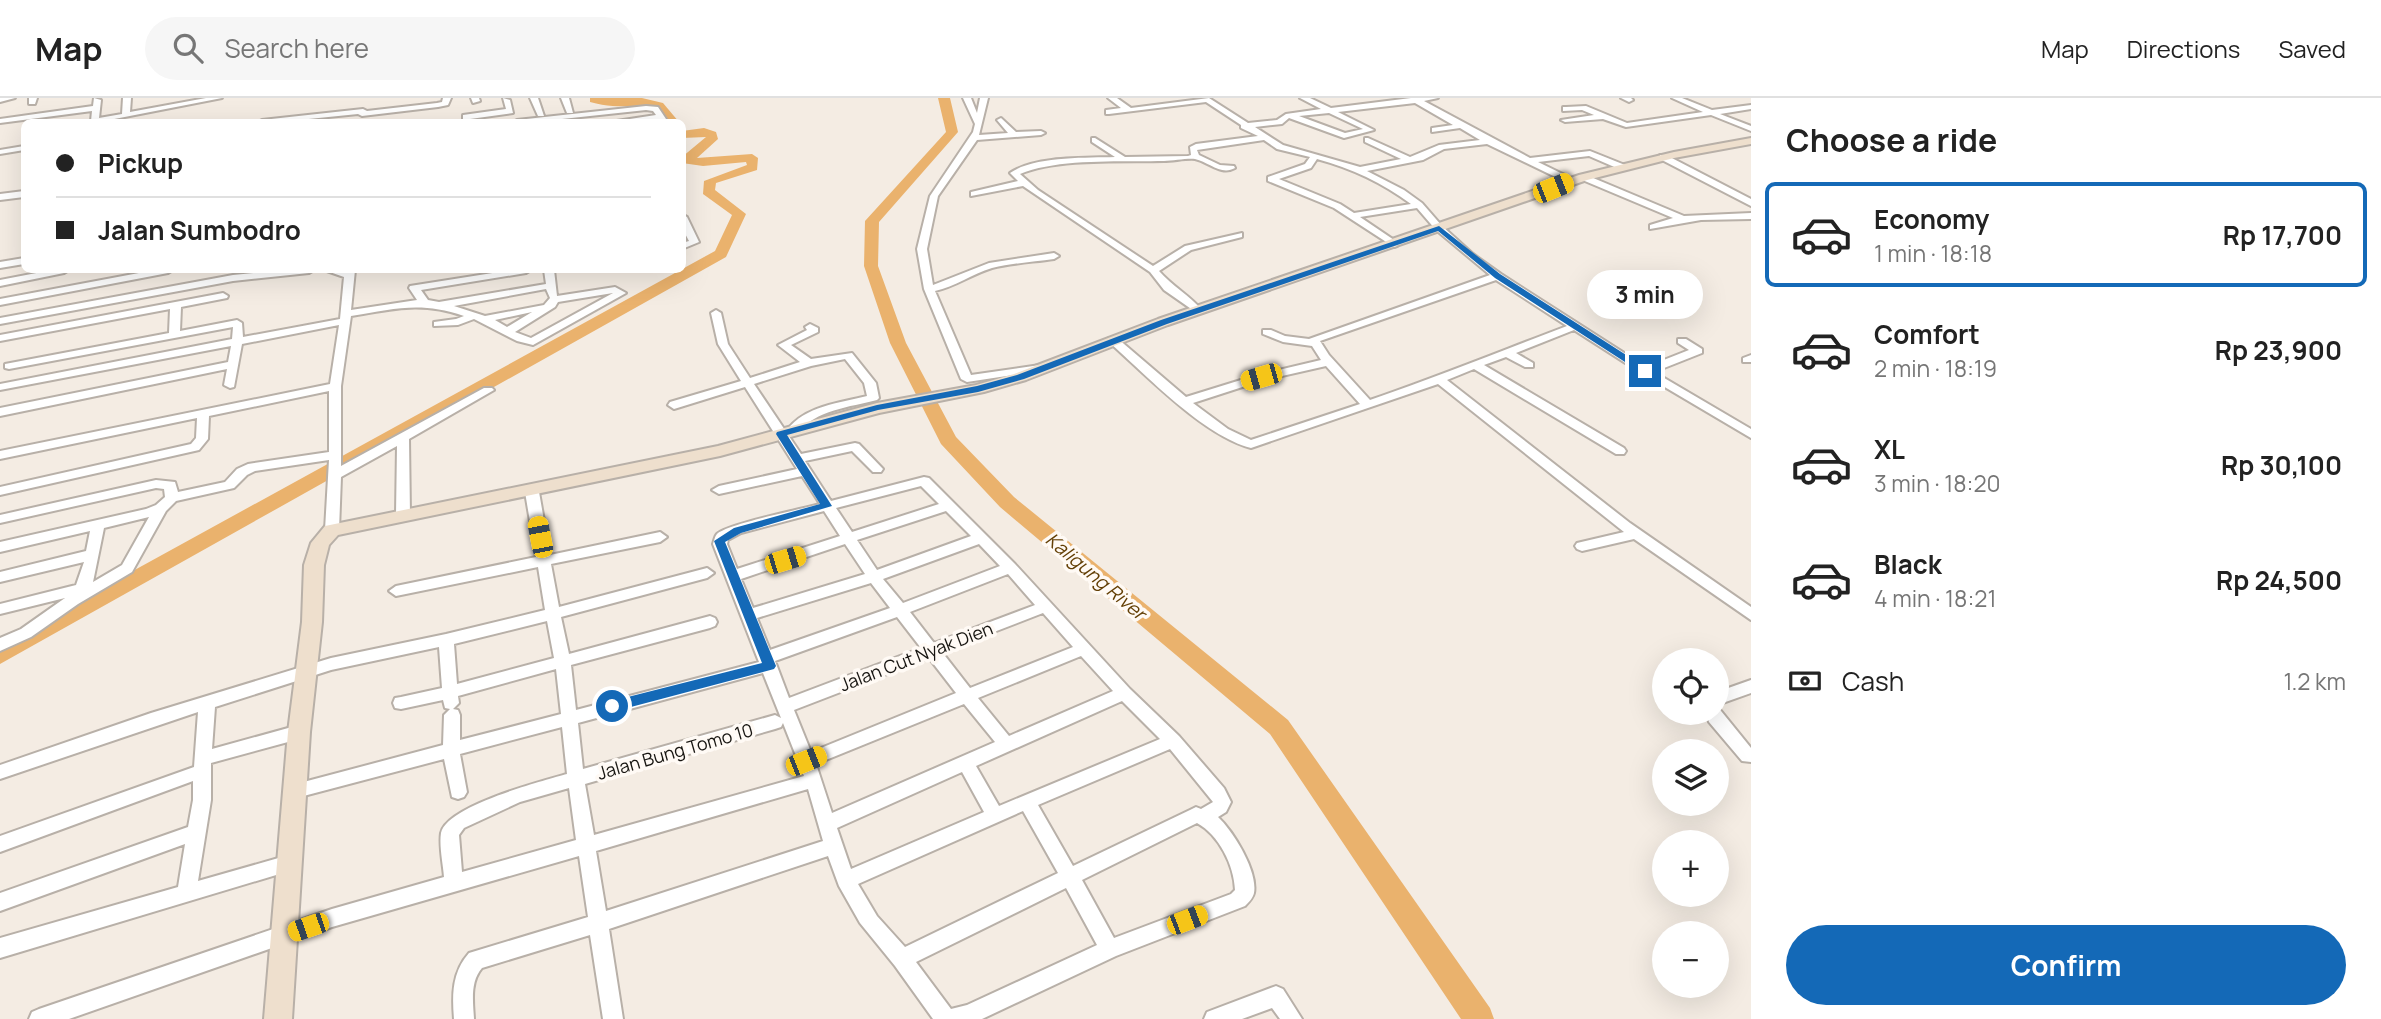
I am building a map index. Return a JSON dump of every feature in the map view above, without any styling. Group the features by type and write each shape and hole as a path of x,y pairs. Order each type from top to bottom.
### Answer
{"main road":[{"path":"278,1019 299,732 315,594 314,565 320,542 332,530 532,492 720,451 885,406 967,391 1020,377 1197,310 1577,179 1663,157 1751,141"}],"street":[{"path":"0,100 11,98"},
{"path":"125,116 127,98"},
{"path":"156,98 157,110"},
{"path":"107,119 189,101 218,98"},
{"path":"312,119 362,116 438,105 444,103 447,98"},
{"path":"505,99 521,98"},
{"path":"534,98 541,114"},
{"path":"565,98 570,111"},
{"path":"967,98 978,123"},
{"path":"984,98 974,138 934,196 928,212 922,249 929,289 967,379 1045,367"},
{"path":"1112,98 1126,109"},
{"path":"1290,116 1344,136 1370,131 1304,98"},
{"path":"1338,98 1359,108"},
{"path":"1244,126 1277,122 1290,116 1434,98"},
{"path":"1676,98 1751,129"},
{"path":"362,116 364,99"},
{"path":"505,99 519,119"},
{"path":"1414,99 1527,161 1683,219"},
{"path":"1109,112 1203,100 1260,139 1286,150 1360,170 1419,205 1438,226 1497,276 1645,371 1751,433"},
{"path":"0,121 99,101 95,119"},
{"path":"1566,109 1583,108 1626,125 1751,107"},
{"path":"466,119 519,119 598,109 651,108 662,119"},
{"path":"1565,120 1602,116"},
{"path":"1583,119 1603,128"},
{"path":"1001,120 1019,137"},
{"path":"1435,130 1459,126"},
{"path":"974,138 1019,137 1041,133"},
{"path":"1195,156 1193,149 1199,146 1260,139"},
{"path":"1095,140 1125,160"},
{"path":"1368,140 1410,160"},
{"path":"1360,170 1410,160 1444,145 1459,146 1488,141"},
{"path":"1578,142 1612,158 1622,159 1628,165"},
{"path":"0,152 21,148"},
{"path":"1527,161 1590,153 1628,165"},
{"path":"1197,310 1168,288 1153,270 1023,183 1014,173 1024,168 1075,162 1195,156 1217,167 1231,168"},
{"path":"1663,157 1751,203"},
{"path":"1314,158 1305,168 1268,180 1311,193 1394,244"},
{"path":"974,194 1023,183"},
{"path":"1728,192 1751,189"},
{"path":"0,197 21,194"},
{"path":"1352,216 1419,205"},
{"path":"1653,228 1683,219 1751,216"},
{"path":"686,230 694,242 686,245"},
{"path":"1153,270 1188,248 1239,235"},
{"path":"929,289 944,286 956,277 992,265 1054,256"},
{"path":"0,265 21,262"},
{"path":"0,283 49,273"},
{"path":"0,302 152,273"},
{"path":"0,321 267,273"},
{"path":"332,530 335,386 349,273"},
{"path":"484,319 615,290 621,293 538,340 528,341 484,319 430,304 414,288 507,273"},
{"path":"549,273 552,302"},
{"path":"1314,343 1315,339 1497,276"},
{"path":"1,389 103,365 345,318 549,286"},
{"path":"0,338 223,296"},
{"path":"508,331 552,302"},
{"path":"174,334 176,304"},
{"path":"716,313 723,344 746,381 787,432 801,465 873,576 1007,746"},
{"path":"438,324 458,322 472,316"},
{"path":"1,389 8,379 4,366 237,323 239,327 230,385"},
{"path":"1113,340 1231,438 1247,445 1480,368 1576,326"},
{"path":"809,363 783,345 812,332 814,330 810,327"},
{"path":"1267,332 1283,339 1314,343 1368,405"},
{"path":"1645,371 1698,351 1682,341"},
{"path":"674,405 746,381 848,355 870,383 873,398 805,418 787,432"},
{"path":"1511,355 1529,365"},
{"path":"1186,401 1261,377 1329,362"},
{"path":"0,412 234,364"},
{"path":"92,393 103,365"},
{"path":"1480,368 1620,451"},
{"path":"1440,380 1636,534 1748,608"},
{"path":"0,455 335,386"},
{"path":"0,547 98,526 229,485 242,472 252,467 335,465 403,437 488,390"},
{"path":"0,491 195,447 202,439 203,414"},
{"path":"1738,426 1751,421"},
{"path":"403,437 403,515"},
{"path":"719,490 855,447 877,469"},
{"path":"902,959 1196,815 1204,816 1220,807 1222,802 1218,793 1173,741 1124,693 1047,606 928,484 919,480 737,530 722,537 720,544 814,780 832,846 846,880 868,920 902,959 944,1017 968,1015 1110,949 1243,897 1246,886 1241,867 1226,841 1204,816"},
{"path":"0,519 156,484 170,485 167,503 127,568 77,594 26,633 0,645"},
{"path":"532,492 563,662 576,780 613,1019"},
{"path":"733,576 947,506"},
{"path":"0,609 77,594 87,579 98,526"},
{"path":"1581,546 1636,534"},
{"path":"396,592 544,559 660,537"},
{"path":"748,615 873,576 981,538"},
{"path":"0,577 92,555"},
{"path":"296,791 768,662 1010,567"},
{"path":"0,772 140,724 331,664 446,640 707,573"},
{"name":"Jalan Cut Nyak Dien","path":"786,706 1047,606"},
{"path":"401,702 451,704 563,662 710,622"},
{"path":"446,640 451,750 458,792"},
{"path":"806,761 1085,648"},
{"path":"1729,694 1751,686"},
{"path":"826,824 1124,693"},
{"path":"186,894 202,800 207,704"},
{"name":"Jalan Bung Tomo 10","path":"454,883 450,833 455,824 516,796 775,722"},
{"path":"1722,725 1748,756"},
{"path":"0,844 202,764 299,732"},
{"path":"846,880 1173,741"},
{"path":"966,764 995,815"},
{"path":"39,1019 284,935 454,883 814,780"},
{"path":"1028,803 1110,949"},
{"path":"0,902 195,833"},
{"path":"464,1019 463,984 470,966 476,960 832,846"},
{"path":"0,948 289,863"},
{"path":"1214,1019 1276,996 1292,1019"}],"waterway":[{"path":"598,98 594,100 605,103 636,100 659,105 671,119"},
{"name":"Kaligung River","path":"944,98 952,132 872,221 871,266 898,343 948,440 1007,502 1279,727 1479,1019"},
{"path":"686,134 704,132 712,135 712,139 686,160"},
{"path":"0,655 721,254 739,214 708,191 710,181 753,167 752,158 703,162 686,160"}],"route":[{"path":"612,706 769,666 719,541 737,530 826,506 781,434 793,430 877,408 978,389 1020,377 1113,340 1439,228 1497,276 1645,371"}]}
